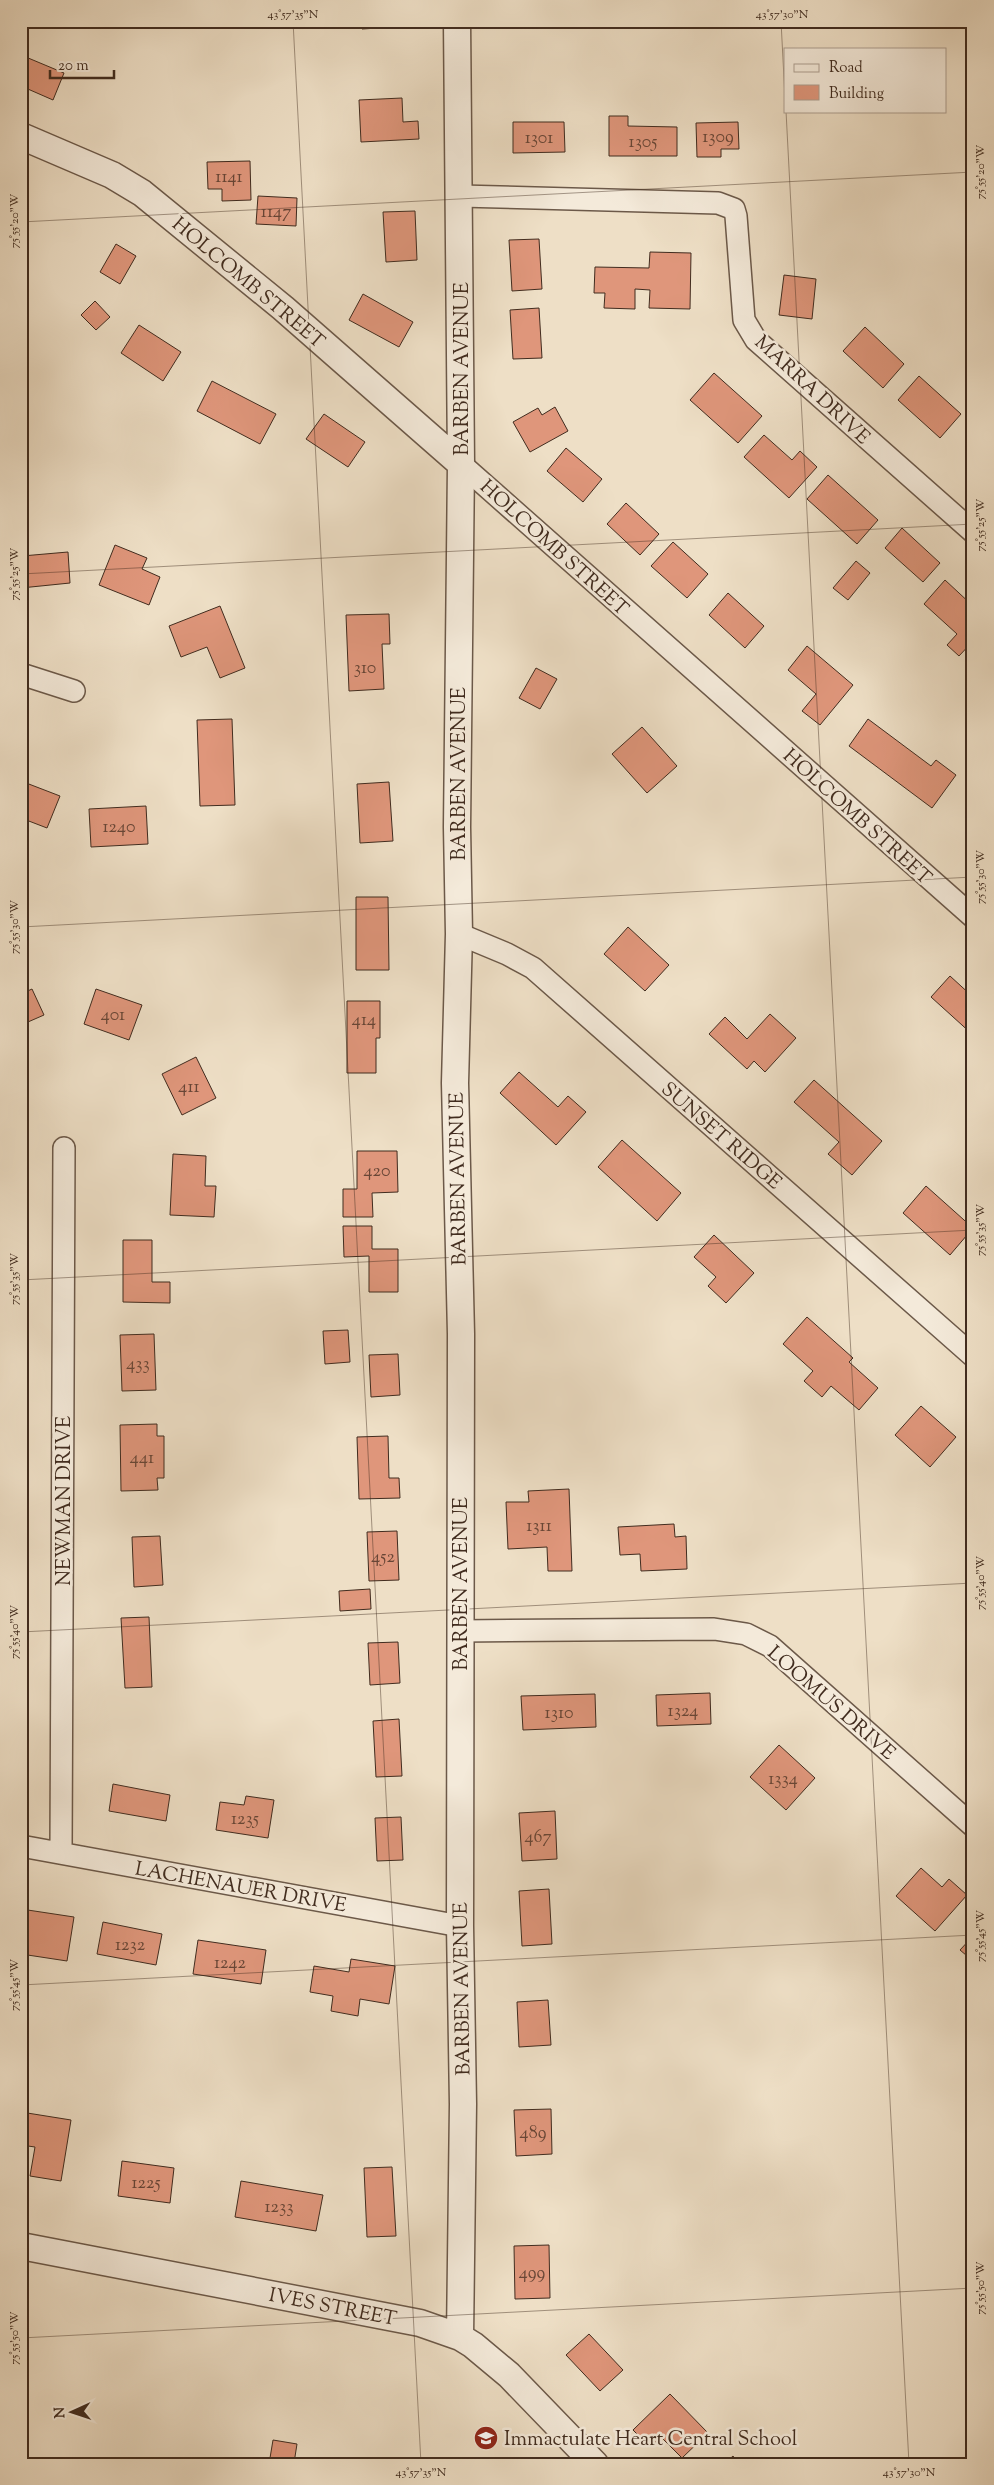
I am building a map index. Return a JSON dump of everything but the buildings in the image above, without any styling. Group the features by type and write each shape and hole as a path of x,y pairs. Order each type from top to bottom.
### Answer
{"street":[{"name":"BARBEN AVENUE","path":"457,21 461,464 457,828 459,934 455,1083 461,1334 460,1926 463,2104 460,2336"},
{"name":"HOLCOMB STREET","path":"21,136 112,175 142,193 283,308 973,917"},
{"name":"MARRA DRIVE","path":"460,196 718,203 734,209 744,320 756,340 973,532"},
{"path":"21,674 74,691"},
{"name":"SUNSET RIDGE","path":"459,934 507,954 533,968 973,1356"},
{"name":"NEWMAN DRIVE","path":"61,1853 64,1148"},
{"name":"LOOMUS DRIVE","path":"460,1631 714,1629 746,1634 770,1646 973,1826"},
{"name":"LACHENAUER DRIVE","path":"21,1846 460,1926"},
{"name":"IVES STREET","path":"21,2246 420,2323 460,2336 509,2375 595,2464"}],"place":[{"name":"Immactulate Heart Central School","path":"486,2438"}]}
